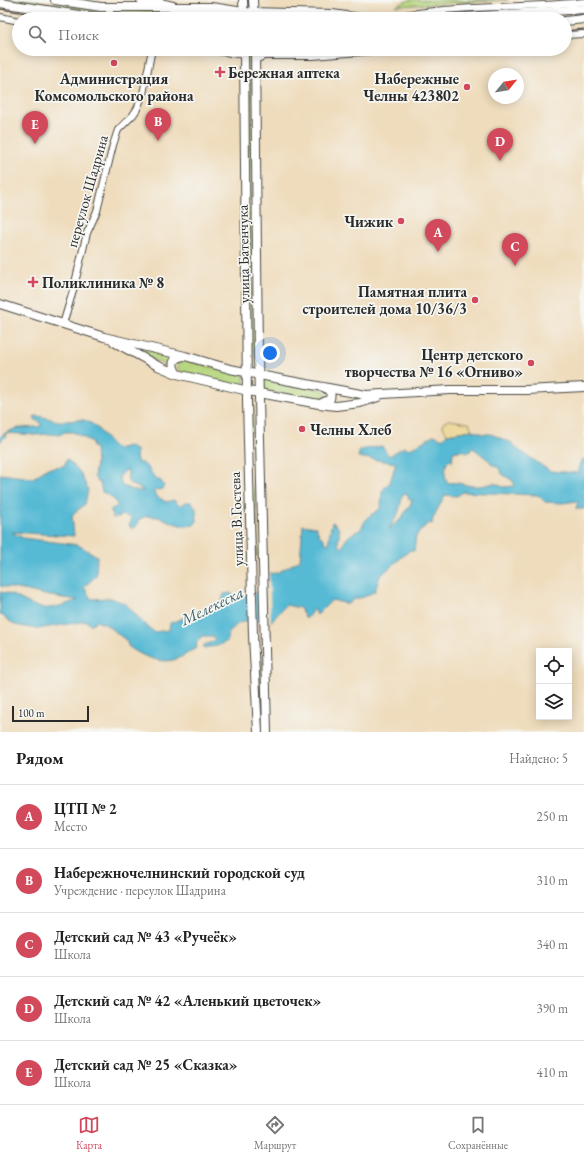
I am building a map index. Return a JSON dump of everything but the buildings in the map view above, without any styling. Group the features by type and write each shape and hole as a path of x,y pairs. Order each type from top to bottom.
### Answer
{"main road":[{"path":"56,0 101,7 212,7 232,12"},
{"path":"243,0 244,12"},
{"path":"253,0 254,12"},
{"path":"0,3 60,12"},
{"path":"540,12 584,9"},
{"path":"572,20 584,19"},
{"name":"улица Батенчука","path":"244,56 247,401"},
{"name":"улица Батенчука","path":"255,56 260,459"},
{"path":"245,198 247,203 250,204 256,200"},
{"path":"0,304 104,337 185,356 247,373 366,394 450,390 526,390 584,387"},
{"path":"104,337 177,374 248,391 319,404 344,405 360,403 392,393"},
{"path":"177,374 173,365 174,360 178,357 185,356"},
{"path":"319,404 330,399 330,392 324,387"},
{"name":"улица В.Гостева","path":"247,401 253,635 258,732"},
{"name":"улица В.Гостева","path":"260,459 267,732"}],"street":[{"path":"140,0 156,1 181,7"},
{"path":"430,12 494,6 584,2"},
{"path":"0,17 12,20"},
{"path":"572,35 584,34"},
{"name":"переулок Шадрина","path":"63,324 87,234 97,211 113,145 118,130 137,109 143,94 151,56"},
{"path":"255,60 264,56 313,56"}],"green space":[{"path":"12,0 30,0 103,11 182,10 210,12 92,12"},
{"path":"409,0 508,0 396,6"},
{"path":"248,56 251,56 252,199 248,199"},
{"path":"248,207 252,207 254,371 251,370"},
{"path":"138,347 173,356 169,361 170,368 137,351"},
{"path":"184,360 244,375 244,387 179,371 179,361"},
{"path":"261,378 323,390 327,394 325,398 321,400 261,391"},
{"path":"250,395 254,396 258,556 256,556"}],"sand":[{"path":"449,420 469,423 472,430 447,434 443,426 444,422"}],"water":[{"path":"35,416 59,421 84,420 94,425 116,449 129,446 137,451 136,457 138,463 142,463 146,466 155,479 161,481 164,486 162,489 153,491 156,496 166,502 174,500 180,506 186,502 191,502 196,509 197,521 194,525 184,526 159,517 146,516 138,520 138,524 133,529 129,526 131,518 123,516 113,518 111,509 118,506 112,497 102,492 100,483 94,477 96,463 95,448 92,447 92,442 73,432 65,432 59,435 6,433 20,428 41,426 41,423 34,419","holes":["126,470 128,471 129,482 132,485 144,491 133,490 122,486 119,477"]},
{"path":"472,430 483,434 491,434 512,443 517,449 550,471 579,473 579,464 584,458 584,509 576,509 578,501 562,503 545,502 538,495 463,492 457,496 445,495 433,518 432,524 428,523 416,536 414,551 410,550 380,576 375,591 364,597 354,599 348,604 332,600 317,615 314,609 306,619 300,608 286,605 264,629 257,619 239,623 227,636 228,641 217,646 203,648 204,645 215,639 211,636 202,636 197,642 196,648 181,657 170,661 157,660 138,653 128,646 127,641 105,624 96,621 90,625 87,621 37,629 15,625 0,614 0,592 14,596 40,608 57,607 78,600 0,586 0,474 33,478 48,468 64,466 67,459 80,472 88,490 85,504 72,515 74,536 11,532 23,538 78,545 97,556 96,576 84,587 91,599 111,598 126,604 143,623 154,632 169,630 170,623 221,605 224,594 231,593 236,598 263,591 261,574 277,573 300,560 303,525 316,527 319,535 324,539 326,544 329,543 332,522 339,529 338,544 342,548 348,537 360,530 367,518 381,508 382,491 390,482 396,463 358,457 360,450 382,446 389,456 404,447 410,449 434,435 443,439 447,434","holes":["473,448 491,462 491,464 498,467 502,474 513,481 514,486 503,487 494,483 482,486 447,483 445,468 449,459 452,462 453,452 462,450 468,453","406,493 409,497 407,499 412,500 411,503 402,518 389,529 398,513 402,495"]},
{"path":"6,433 5,437 0,442 0,437"}],"pier":[{"path":"269,571 271,624 266,630 263,630 260,626 259,590 261,589 259,573"}],"tram line":[{"path":"0,9 20,12"},
{"path":"572,30 584,29"}],"place":[{"name":"Администрация Комсомольского района","path":"114,63"},
{"name":"Бережная аптека","path":"220,72"},
{"name":"Набережные Челны 423802","path":"467,87"},
{"name":"Набережночелнинский городской суд","path":"158,141"},
{"name":"Детский сад № 25 «Сказка»","path":"35,144"},
{"name":"Детский сад № 42 «Аленький цветочек»","path":"500,161"},
{"name":"Чижик","path":"401,221"},
{"name":"ЦТП № 2","path":"438,252"},
{"name":"Детский сад № 43 «Ручеёк»","path":"515,266"},
{"name":"Поликлиника № 8","path":"33,282"},
{"name":"Памятная плита строителей дома 10/36/3","path":"475,300"},
{"name":"Центр детского творчества № 16 «Огниво»","path":"531,363"},
{"name":"Челны Хлеб","path":"302,429"}],"water label":[{"name":"Мелекеска","path":"212,606"}]}
